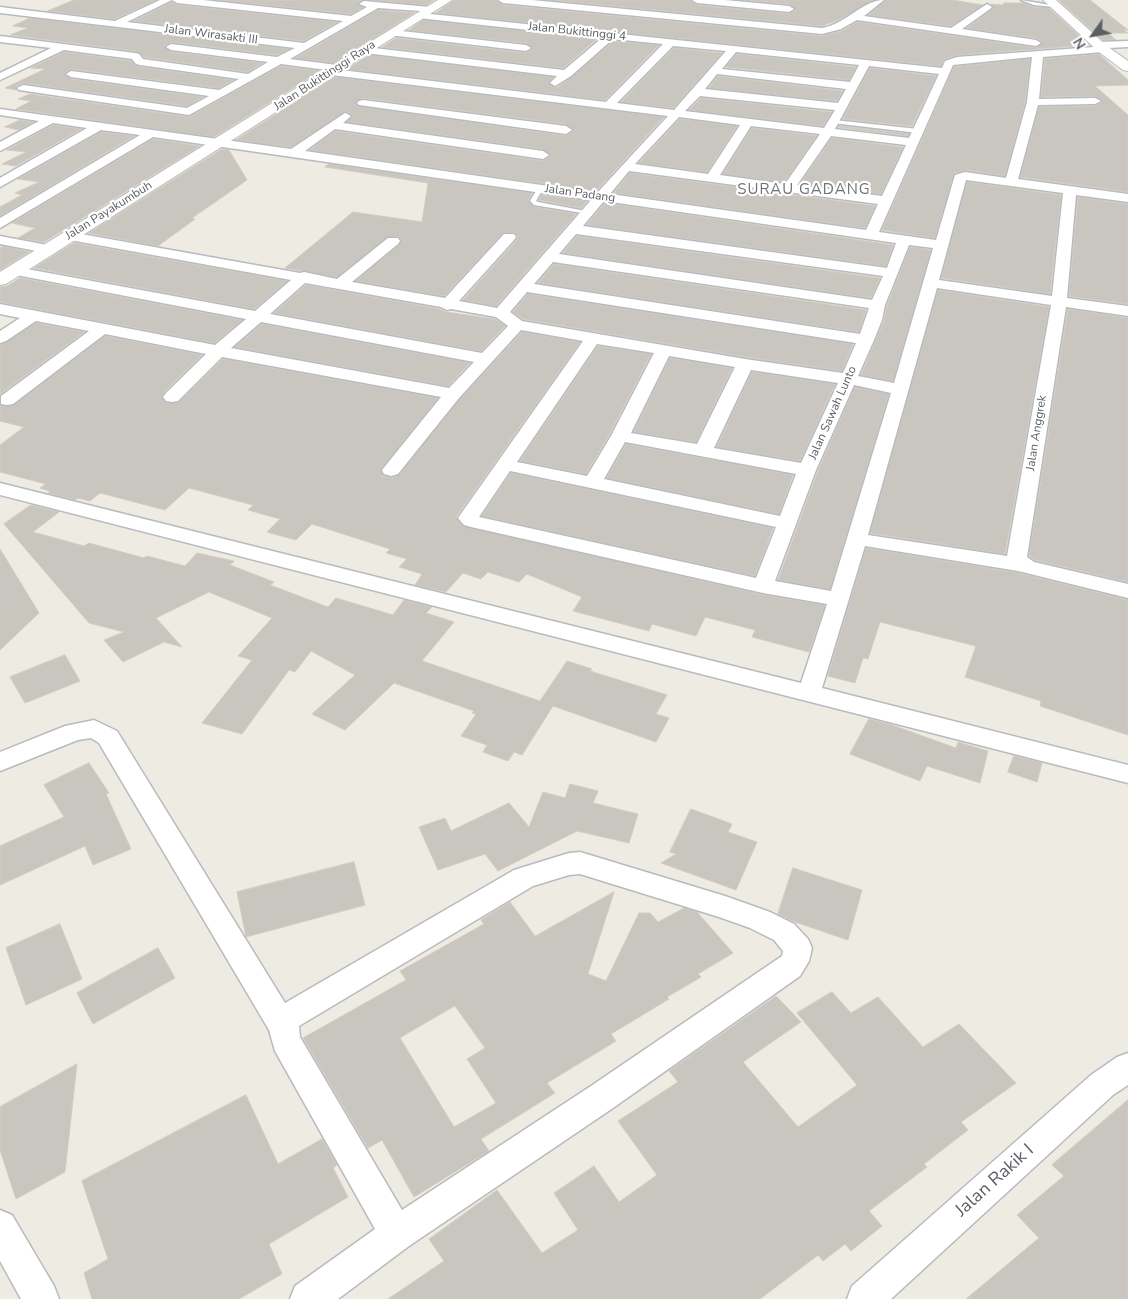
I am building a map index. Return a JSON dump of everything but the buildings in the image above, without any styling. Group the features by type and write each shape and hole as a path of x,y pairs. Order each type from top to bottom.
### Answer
{"street":[{"path":"98,32 168,0"},
{"path":"177,0 355,19"},
{"name":"Jalan Bukittinggi Raya","path":"220,142 446,0"},
{"path":"697,0 792,4 778,27"},
{"path":"475,21 497,4 534,1 585,9 824,31 876,6"},
{"name":"Jalan Bukittinggi 4","path":"352,3 377,5 475,21 732,50 944,71"},
{"path":"1051,3 1100,47 1128,68"},
{"path":"23,88 189,112 377,5"},
{"path":"952,32 987,7"},
{"path":"502,68 533,43 585,9"},
{"name":"Jalan Wirasakti III","path":"0,10 306,46"},
{"path":"537,98 633,13"},
{"path":"854,17 952,32 1058,45 1073,50"},
{"path":"658,41 678,18"},
{"path":"708,47 726,22"},
{"path":"312,30 331,32"},
{"path":"393,33 533,43"},
{"path":"0,77 5,71 81,39"},
{"path":"0,40 135,56 140,62 249,77"},
{"path":"608,105 671,42"},
{"path":"871,235 949,63 957,60 1128,44"},
{"path":"171,47 279,60 394,80 912,142"},
{"path":"365,50 502,68 566,74"},
{"path":"501,313 626,167 697,92 732,50"},
{"path":"1011,182 1033,102 1038,53"},
{"path":"789,188 834,122 865,64"},
{"path":"715,71 853,86"},
{"path":"71,74 220,94"},
{"path":"293,154 394,80"},
{"path":"697,92 843,107"},
{"path":"1033,102 1095,101"},
{"path":"363,103 573,123"},
{"path":"514,185 592,103"},
{"name":"Jalan Padang","path":"1,112 940,245"},
{"path":"0,147 52,119"},
{"path":"712,178 747,123"},
{"path":"333,125 548,149"},
{"path":"0,183 99,126"},
{"path":"0,224 152,133"},
{"name":"Jalan Payakumbuh","path":"0,280 220,142"},
{"path":"626,167 886,201"},
{"path":"809,693 858,539 931,283 940,245 961,178 968,176 1128,198"},
{"name":"Jalan Anggrek","path":"1023,565 1017,557 1059,301 1070,190"},
{"path":"573,229 892,273"},
{"path":"70,236 304,276 447,305 501,313 517,325 746,364 848,379 901,390"},
{"path":"447,305 509,237"},
{"path":"0,240 47,249"},
{"name":"Jalan Sawah Lunto","path":"763,586 807,470 866,340 874,320 876,305 892,273 904,240"},
{"path":"341,283 393,241"},
{"path":"549,257 876,305"},
{"path":"16,271 487,359"},
{"path":"172,397 218,352 304,276"},
{"path":"931,283 1128,311"},
{"path":"524,286 866,340"},
{"path":"0,309 218,352 453,394"},
{"path":"0,338 33,316"},
{"path":"391,470 453,394 517,325"},
{"path":"7,400 102,329"},
{"path":"593,338 469,516 471,521 763,586 840,599"},
{"path":"592,483 620,436 664,350"},
{"path":"703,451 733,394 746,364"},
{"path":"620,436 807,470"},
{"path":"506,465 786,523"},
{"path":"0,490 1128,774"},
{"path":"858,539 1023,565 1128,591"},
{"path":"0,762 74,732 94,729 108,737 283,1027 286,1040 397,1234"},
{"path":"283,1027 288,1017 524,878 569,864 580,863 594,866 760,920 784,932 798,948 795,961 790,967 602,1097 397,1234 308,1299"},
{"name":"Jalan Rakik I","path":"865,1299 1102,1085 1128,1067"},
{"path":"0,1227 41,1299"}],"lane":[{"path":"1023,0 1034,4 1051,3"},
{"path":"834,122 918,131"},
{"path":"540,189 533,201 536,204 588,212"}],"district":[{"name":"SURAU GADANG","path":"804,190"}]}
